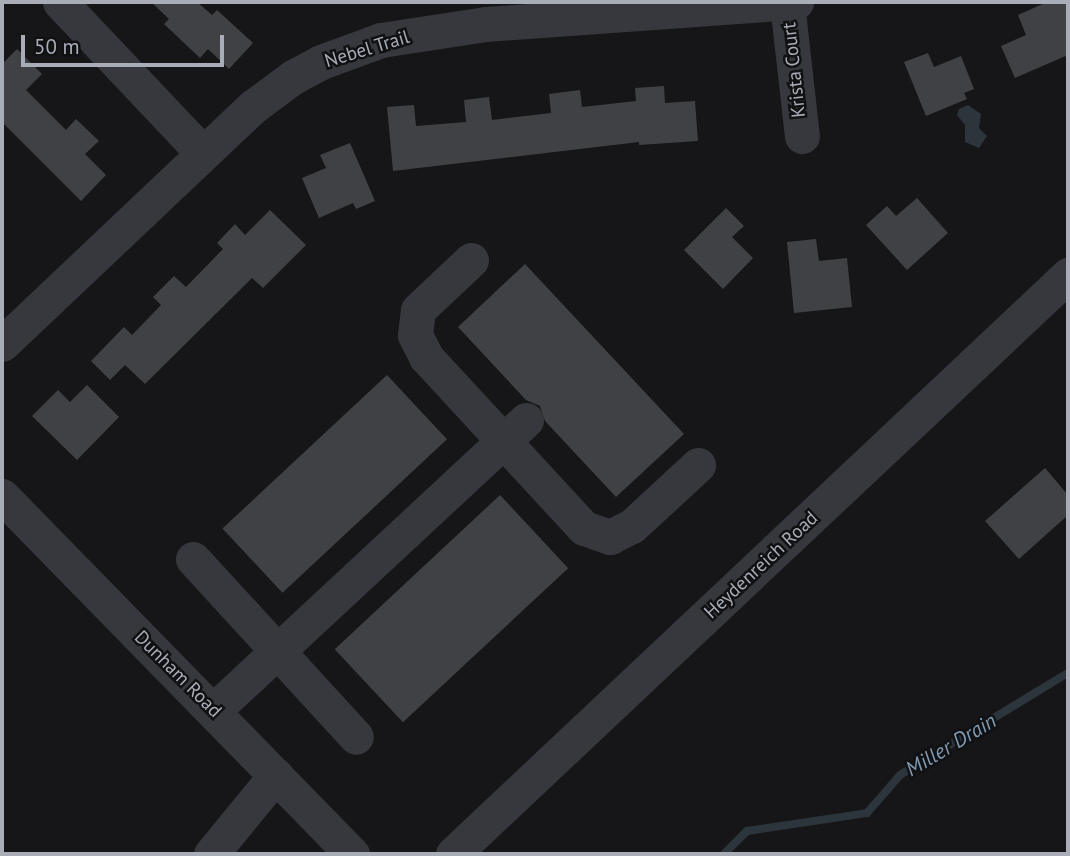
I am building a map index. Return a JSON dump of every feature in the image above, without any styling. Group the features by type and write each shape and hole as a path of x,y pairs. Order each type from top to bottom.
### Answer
{"street":[{"path":"60,2 202,152"},
{"name":"Nebel Trail","path":"2,344 202,152 272,91 321,62 381,40 484,13 792,2"},
{"name":"Krista Court","path":"792,2 802,136"},
{"path":"471,260 418,310 415,335 426,357 515,430 584,528 610,537 632,526 698,465"},
{"name":"Heydenreich Road","path":"453,854 1068,275"},
{"path":"214,709 515,430"},
{"name":"Dunham Road","path":"2,496 214,709 352,854"},
{"path":"193,559 356,737"},
{"path":"211,854 276,775"}],"shaded area":[{"path":"968,105 981,114 979,128 987,136 979,148 965,142 965,125 957,115 959,109"}],"building":[{"path":"151,2 197,2 212,15 217,10 253,43 229,69 208,49 200,58 164,24 169,19"},
{"path":"1047,2 1068,2 1068,55 1015,78 1001,46 1026,35 1018,15"},
{"path":"17,49 42,74 26,90 66,130 76,119 99,141 85,154 106,175 81,201 2,122 2,64"},
{"path":"928,53 934,67 961,56 974,89 964,93 967,99 926,116 904,62"},
{"path":"664,86 665,103 695,101 698,141 639,145 639,142 393,171 387,107 414,105 416,126 466,122 464,100 489,97 492,120 551,113 549,94 580,90 582,107 636,101 635,88"},
{"path":"350,143 375,201 356,209 353,203 319,218 302,178 326,168 320,155"},
{"path":"917,198 948,233 907,270 866,225 887,206 896,216"},
{"path":"726,208 744,226 732,237 753,258 723,289 684,250"},
{"path":"270,210 306,245 263,288 252,278 145,384 125,365 110,380 91,361 124,327 132,335 161,305 153,297 174,276 186,287 223,249 217,243 235,224 245,235"},
{"path":"816,239 819,261 847,258 852,307 794,313 787,242"},
{"path":"525,264 684,434 616,497 545,421 540,406 526,400 458,327"},
{"path":"387,375 447,439 282,593 222,528"},
{"path":"87,385 119,417 77,460 32,416 58,390 70,402"},
{"path":"1045,468 1068,495 1068,515 1019,559 985,521"},
{"path":"500,495 568,568 403,722 335,649"}],"waterway":[{"name":"Miller Drain","path":"724,854 747,831 867,813 900,775 1068,673"}]}
